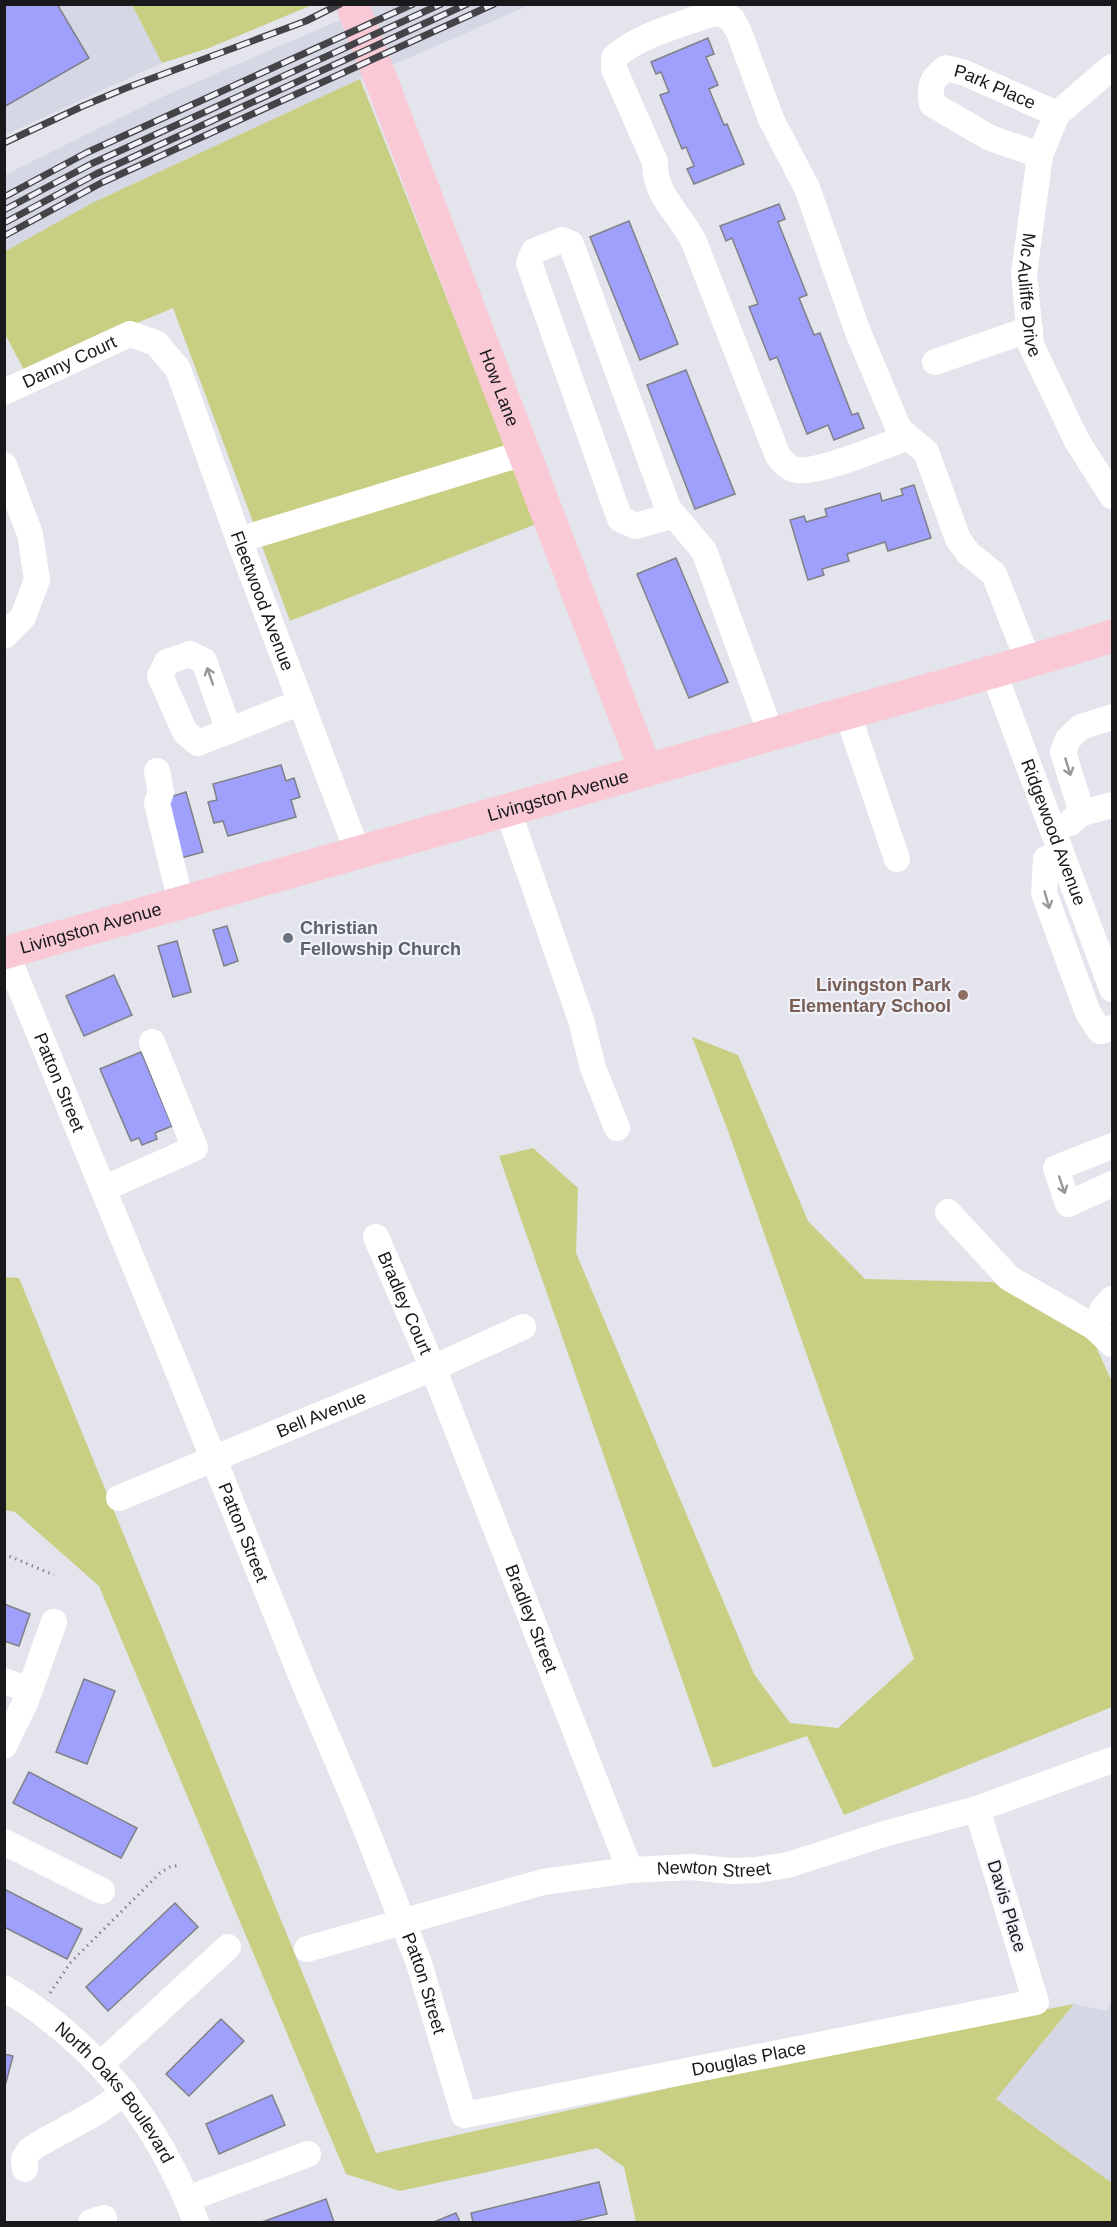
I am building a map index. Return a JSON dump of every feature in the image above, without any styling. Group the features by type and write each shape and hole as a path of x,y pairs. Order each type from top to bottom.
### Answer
{"main road":[{"name":"How Lane","path":"352,4 646,771"},
{"name":"Livingston Avenue","path":"5,953 508,811 847,712 1029,663 1113,636"}],"street":[{"path":"906,438 813,470 796,470 785,465 778,456 694,242 660,191 654,171 655,162 614,69 614,58 621,51 669,29 718,12 732,19 771,119 804,181 858,332 898,427 906,438 926,452 958,539 968,553 994,573 1029,663"},
{"name":"Mc Auliffe Drive","path":"1113,67 1057,114 1040,155 1024,274 1031,345 1072,430 1113,496"},
{"name":"Park Place","path":"1040,155 990,138 932,104 930,91 934,78 946,68 965,73 1057,114"},
{"path":"674,515 636,526 620,519 529,263 534,251 561,240 571,244 668,508 674,515 704,551 771,734"},
{"path":"935,362 1030,329"},
{"name":"Danny Court","path":"4,392 130,334 156,343 165,353"},
{"name":"Fleetwood Avenue","path":"165,353 178,369 239,540 358,853"},
{"path":"239,540 524,453"},
{"path":"4,465 30,534 37,580 23,616 4,636"},
{"name":"Ridgewood Avenue","path":"994,673 1113,989"},
{"path":"229,731 301,702"},
{"path":"847,712 897,860"},
{"path":"1081,813 1063,752 1068,739 1081,727 1113,717"},
{"path":"157,771 161,792 158,803 181,903"},
{"path":"1113,805 1081,813 1053,833 1046,859 1044,893 1088,1013 1100,1031 1113,1028"},
{"path":"508,811 581,1020 593,1068 617,1128"},
{"name":"Patton Street","path":"5,953 419,1963 465,2115"},
{"path":"103,1189 195,1148 152,1042"},
{"path":"1113,1146 1056,1167 1068,1204 1113,1184"},
{"path":"948,1212 1009,1278 1094,1327 1113,1344"},
{"name":"Bradley Court","path":"376,1237 433,1368"},
{"path":"1094,1327 1103,1309 1113,1299"},
{"name":"Bell Avenue","path":"119,1498 433,1368 523,1327"},
{"name":"Bradley Street","path":"433,1368 630,1870"},
{"path":"4,1746 30,1690 54,1622"},
{"path":"4,1681 30,1690"},
{"name":"Newton Street","path":"307,1949 543,1882 630,1870 692,1867 731,1871 788,1865 884,1834 977,1809 1113,1760"},
{"name":"Davis Place","path":"977,1809 1036,2002"},
{"path":"4,1842 102,1891"},
{"path":"101,2064 228,1947"},
{"name":"North Oaks Boulevard","path":"4,1988 39,2010 74,2038 101,2064 125,2093 160,2143 196,2223"},
{"name":"Douglas Place","path":"465,2115 1036,2002"},
{"path":"25,2169 24,2159 33,2148 97,2112 125,2093"},
{"path":"187,2199 308,2154"}],"path":[{"path":"4,1554 54,1575"},
{"path":"39,2010 71,1962 160,1873 170,1867 181,1865"}],"shaded area":[{"path":"4,5 132,5 162,63 5,135"},
{"path":"375,5 530,5 360,79 92,203 5,252 5,175 162,97"},
{"path":"1112,2000 1112,2183 996,2099 1074,2004 1107,2011"}],"green space":[{"path":"132,5 312,5 209,48 162,63"},
{"path":"360,79 536,524 290,621 173,308 24,370 5,334 4,252 92,203"},
{"path":"692,1037 738,1055 808,1221 865,1279 993,1282 1094,1342 1112,1382 1112,1707 844,1815 807,1736 713,1768 499,1156 533,1148 578,1188 576,1253 754,1674 790,1723 838,1728 914,1659 727,1128"},
{"path":"4,1277 19,1278 376,2153 886,2040 1074,2004 996,2099 1112,2183 1112,2222 636,2222 624,2167 597,2148 400,2191 346,2174 99,1586 15,1512 5,1510"}],"building":[{"path":"4,4 57,4 89,58 4,107"},
{"path":"708,38 714,54 706,57 718,85 709,89 744,164 694,184 687,169 694,166 686,147 682,149 660,95 669,92 661,72 656,74 651,62"},
{"path":"779,204 785,219 778,222 807,295 799,298 814,335 820,333 852,415 858,413 864,428 834,440 828,425 807,434 777,357 770,360 749,307 758,304 732,238 726,241 720,226"},
{"path":"629,221 678,344 640,360 590,237"},
{"path":"686,370 735,494 695,509 647,385"},
{"path":"914,485 931,538 888,551 885,542 847,554 849,561 822,569 824,575 808,580 790,520 804,516 806,522 827,516 825,509 880,493 882,501 903,495 901,489"},
{"path":"676,558 728,682 689,698 637,574"},
{"path":"281,765 286,781 294,778 300,797 291,800 296,817 228,836 223,821 214,823 208,802 217,800 213,784"},
{"path":"186,792 203,852 181,858 164,799"},
{"path":"227,926 238,961 224,966 213,930"},
{"path":"177,941 191,992 173,997 158,946"},
{"path":"114,975 132,1015 84,1036 66,996"},
{"path":"141,1052 172,1126 155,1133 157,1139 142,1145 139,1138 131,1141 100,1069"},
{"path":"4,1604 30,1614 19,1646 4,1641"},
{"path":"84,1679 115,1691 87,1764 56,1752"},
{"path":"29,1772 137,1828 121,1858 13,1803"},
{"path":"4,1889 82,1929 67,1959 4,1927"},
{"path":"175,1903 198,1927 108,2011 86,1987"},
{"path":"221,2019 244,2041 189,2096 166,2074"},
{"path":"4,2054 13,2056 4,2090"},
{"path":"272,2095 285,2125 219,2154 206,2124"},
{"path":"599,2182 607,2214 572,2222 473,2222 471,2213"},
{"path":"326,2199 334,2222 262,2222"},
{"path":"456,2213 460,2222 434,2222"}],"railway":[{"path":"4,143 126,88 306,21 340,4"},
{"path":"4,197 86,153 413,4"},
{"path":"4,210 91,164 441,4"},
{"path":"4,223 96,174 467,4"},
{"path":"4,236 101,183 494,4"}],"place":[{"name":"Christian Fellowship Church","path":"288,938"},
{"name":"Livingston Park Elementary School","path":"963,995"}]}
